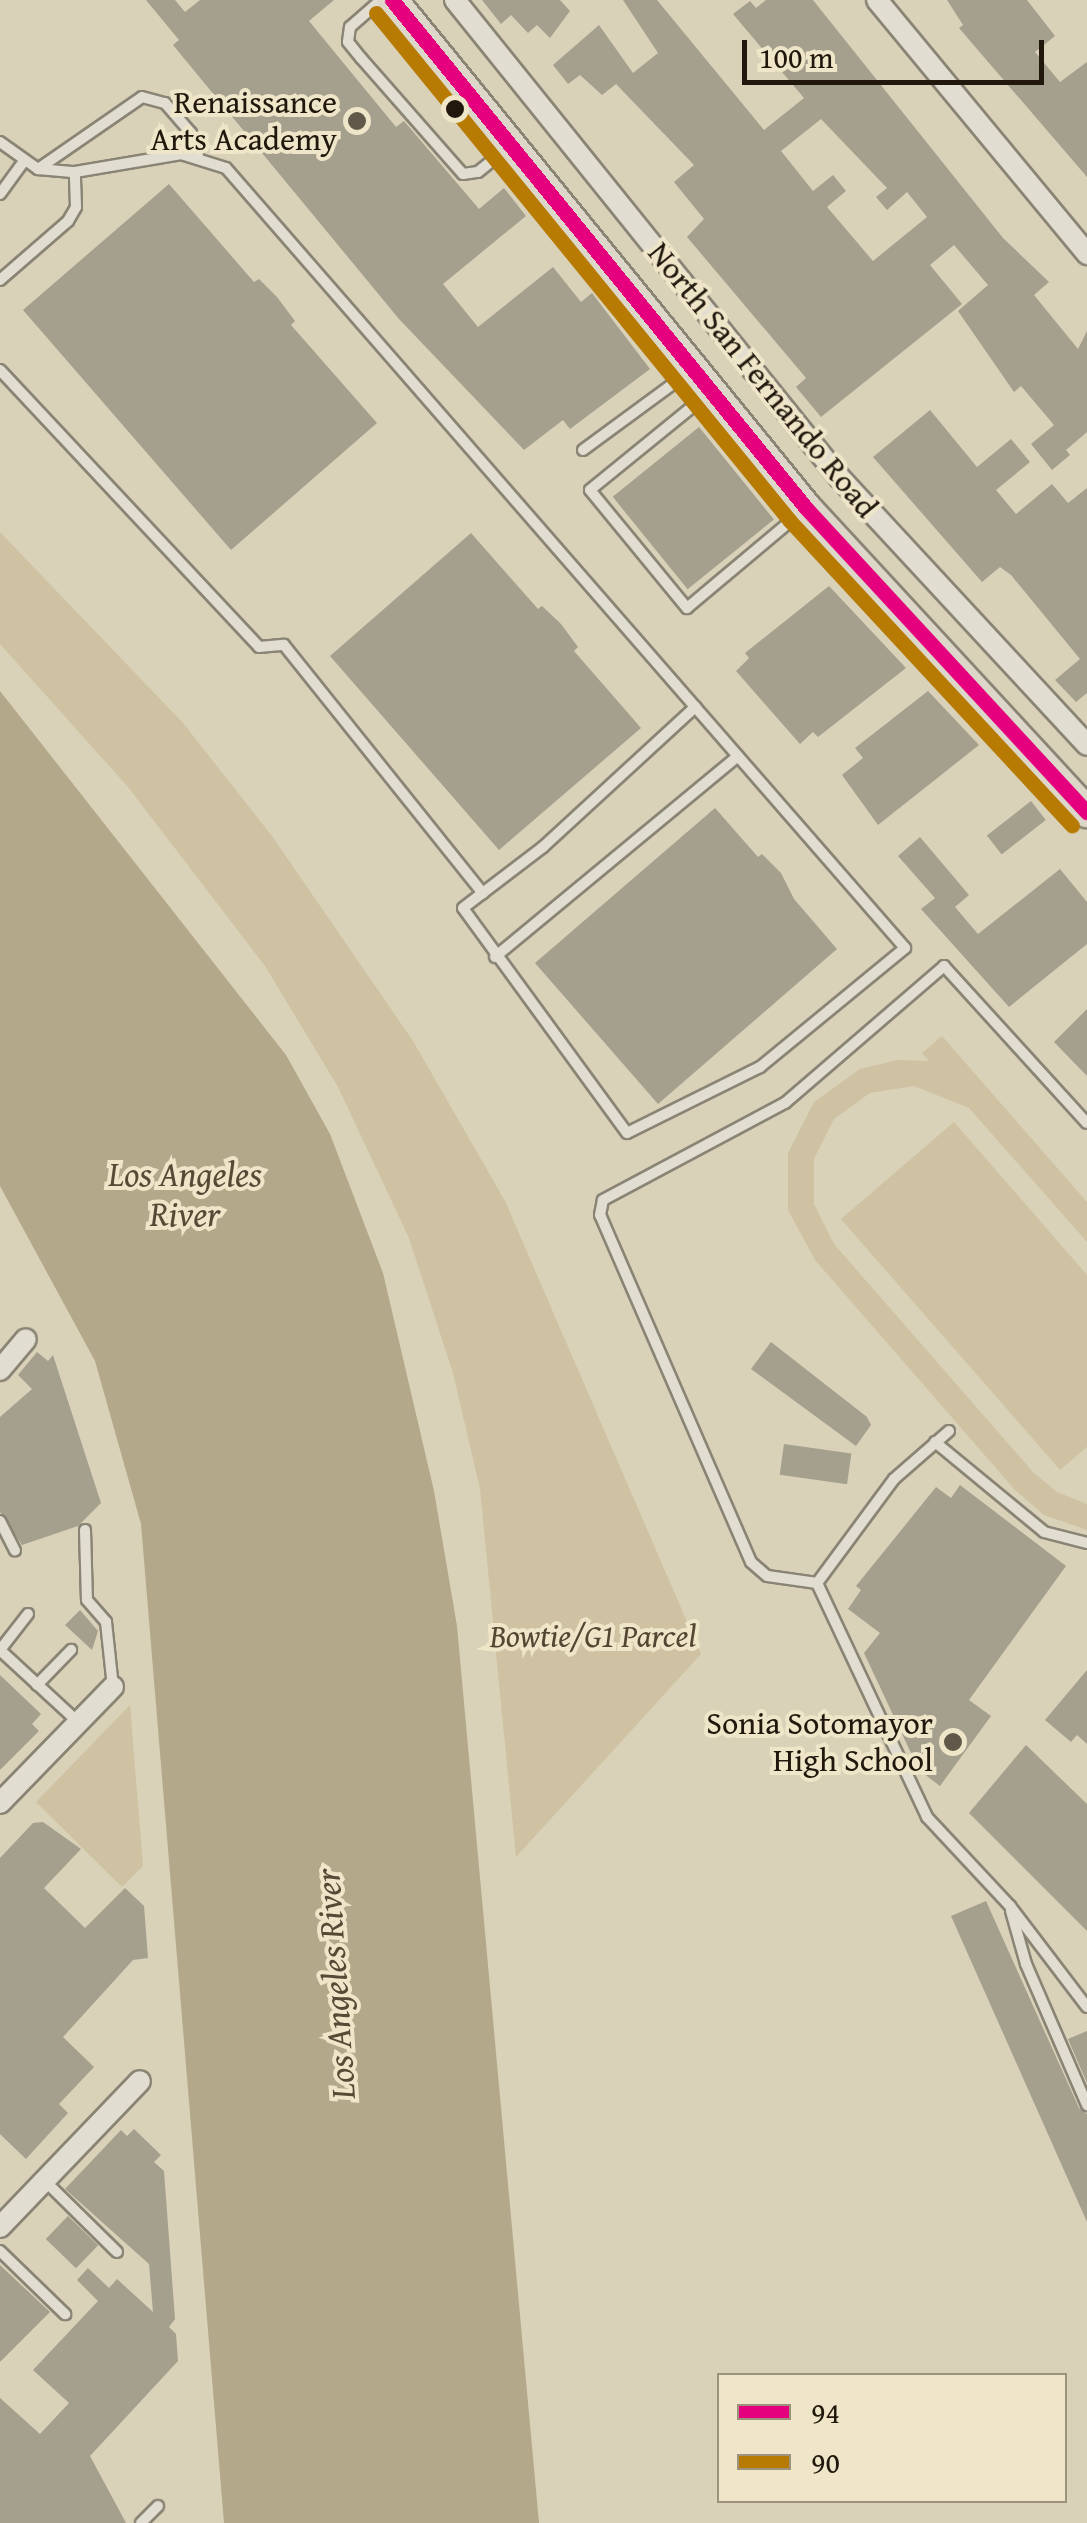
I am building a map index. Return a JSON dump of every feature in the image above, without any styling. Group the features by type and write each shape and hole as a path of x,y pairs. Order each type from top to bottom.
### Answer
{"main road":[{"name":"North San Fernando Road","path":"392,0 806,508 1087,812"}],"street":[{"name":"North San Fernando Road","path":"455,0 839,477 1087,745"},
{"path":"877,0 1087,254"},
{"path":"0,1370 26,1338"},
{"path":"0,1803 113,1687"},
{"path":"0,2227 140,2081"}],"lane":[{"path":"381,0 350,27 348,42 454,168 478,172 512,144"},
{"path":"38,168 142,98 165,104 191,132 198,156"},
{"path":"0,142 23,162 38,168 75,172 198,156 226,168 905,948 760,1067 627,1133 463,908 695,707"},
{"path":"0,194 23,162"},
{"path":"0,280 68,221 76,207 75,172"},
{"path":"0,370 260,647 284,645 483,892"},
{"path":"584,450 702,380"},
{"path":"702,380 590,490 602,505 686,608 806,508"},
{"path":"495,956 738,756"},
{"path":"817,1583 767,1576 751,1562 600,1215 603,1200 784,1103 944,966 1087,1123"},
{"path":"817,1583 894,1479 948,1431"},
{"path":"935,1442 1044,1532 1087,1543"},
{"path":"0,1521 15,1550"},
{"path":"85,1530 88,1600 106,1622 113,1687"},
{"path":"817,1583 927,1817 1010,1906 1087,2006"},
{"path":"28,1614 0,1650 78,1723"},
{"path":"37,1685 71,1650"},
{"path":"1010,1906 1026,1964 1087,2105"},
{"path":"44,2180 116,2252"},
{"path":"0,2250 65,2314"},
{"path":"142,2523 158,2506"}],"green space":[{"name":"Bowtie/G1 Parcel","path":"0,532 183,723 272,836 413,1041 505,1201 701,1654 516,1857 480,1489 453,1373 409,1238 338,1087 265,966 128,787 0,644"},
{"path":"942,1036 1087,1202 1087,1242 969,1108 914,1086 870,1093 834,1119 814,1159 814,1204 834,1244 1034,1473 1057,1492 1087,1504 1087,1530 1044,1515 1015,1490 815,1260 788,1210 788,1153 814,1102 860,1069 897,1060 929,1061 922,1053"},
{"path":"954,1122 1087,1275 1087,1447 1060,1470 841,1219"},
{"path":"130,1705 143,1866 122,1887 36,1802"}],"water":[{"name":"Los Angeles River","path":"0,691 286,1055 330,1134 383,1273 434,1491 457,1626 539,2523 224,2523 141,1524 95,1361 0,1186"}],"building":[{"path":"146,0 175,0 185,12 200,0 334,0 309,21 396,127 404,121 479,209 504,188 526,216 443,284 478,327 553,267 581,302 592,293 650,369 570,429 563,420 524,450 399,319 173,45 179,40"},
{"path":"482,0 560,0 570,11 550,38 537,25 528,33 511,15 501,24"},
{"path":"623,0 657,0 764,130 804,98 733,14 750,1 756,8 766,0 813,0 1003,238 1049,282 1034,295 1078,349 1087,331 1087,432 1066,450 1070,455 1052,470 1031,444 1054,425 1021,386 1014,392 958,311 988,285 954,245 930,265 962,304 821,417 796,387 806,378 687,237 704,219 674,182 694,165 616,84 602,95 580,75 568,84 553,65 599,25 633,73 658,53","holes":["821,119 887,188 876,197 887,210 907,192 927,217 873,261 827,207 846,191 833,175 813,191 781,151"]},
{"path":"947,0 1027,0 1055,36 1035,52 1060,82 1087,62 1087,177 959,28 963,25"},
{"path":"169,184 254,282 259,279 277,297 295,321 291,325 377,423 231,550 23,310"},
{"path":"930,410 977,467 1011,439 1030,462 996,490 1016,514 1052,484 1068,503 1087,488 1087,693 1076,702 1055,680 1080,659 1011,575 1000,567 982,582 873,457"},
{"path":"699,427 774,519 688,589 613,497"},
{"path":"471,533 538,609 542,606 561,624 578,647 574,651 641,728 499,850 330,656"},
{"path":"829,586 906,668 818,737 813,732 800,744 736,671 749,658 745,653"},
{"path":"928,691 979,745 878,825 842,775 863,758 855,748"},
{"path":"1031,801 1046,820 1002,854 987,835"},
{"path":"715,808 758,857 762,854 781,873 794,899 837,949 658,1104 535,963"},
{"path":"920,837 969,895 955,907 978,934 1060,869 1087,902 1087,944 1009,1007 921,909 935,898 898,856"},
{"path":"1087,1009 1087,1076 1054,1042"},
{"path":"771,1342 867,1417 871,1425 856,1446 751,1369"},
{"path":"37,1352 48,1361 53,1355 101,1503 78,1526 22,1545 0,1512 0,1417 32,1389 18,1375"},
{"path":"784,1444 851,1453 847,1484 780,1475"},
{"path":"960,1485 1066,1566 969,1700 991,1716 940,1786 919,1770 864,1653 880,1633 848,1609 861,1590 856,1586 936,1487 951,1498"},
{"path":"80,1610 98,1631 92,1650 65,1625"},
{"path":"1087,1670 1087,1744 1077,1735 1071,1742 1045,1720"},
{"path":"0,1675 41,1714 32,1724 39,1731 0,1770"},
{"path":"1026,1745 1087,1804 1087,1931 969,1813"},
{"path":"43,1822 81,1849 44,1888 85,1928 125,1888 144,1906 148,1958 133,1960 63,2037 94,2067 59,2104 68,2113 26,2159 0,2134 0,1858 33,1823"},
{"path":"986,1901 1079,2108 1087,2114 1087,2222 951,1916"},
{"path":"1087,2031 1087,2083 1068,2039"},
{"path":"134,2129 161,2155 154,2162 164,2171 175,2319 169,2327 176,2334 178,2361 90,2456 126,2523 0,2523 0,2398 40,2434 69,2403 33,2370 98,2301 77,2280 88,2268 109,2288 117,2279 153,2312 149,2264 65,2189 121,2130 127,2136"},
{"path":"68,2216 98,2245 76,2268 46,2239"},
{"path":"0,2265 50,2312 0,2362"}],"transit line":[{"name":"94","path":"392,0 806,508 1087,812"},
{"name":"90","path":"376,13 790,521 1072,826"}],"place":[{"name":"Renaissance Arts Academy","path":"357,121"},
{"name":"Sonia Sotomayor High School","path":"953,1742"}]}
